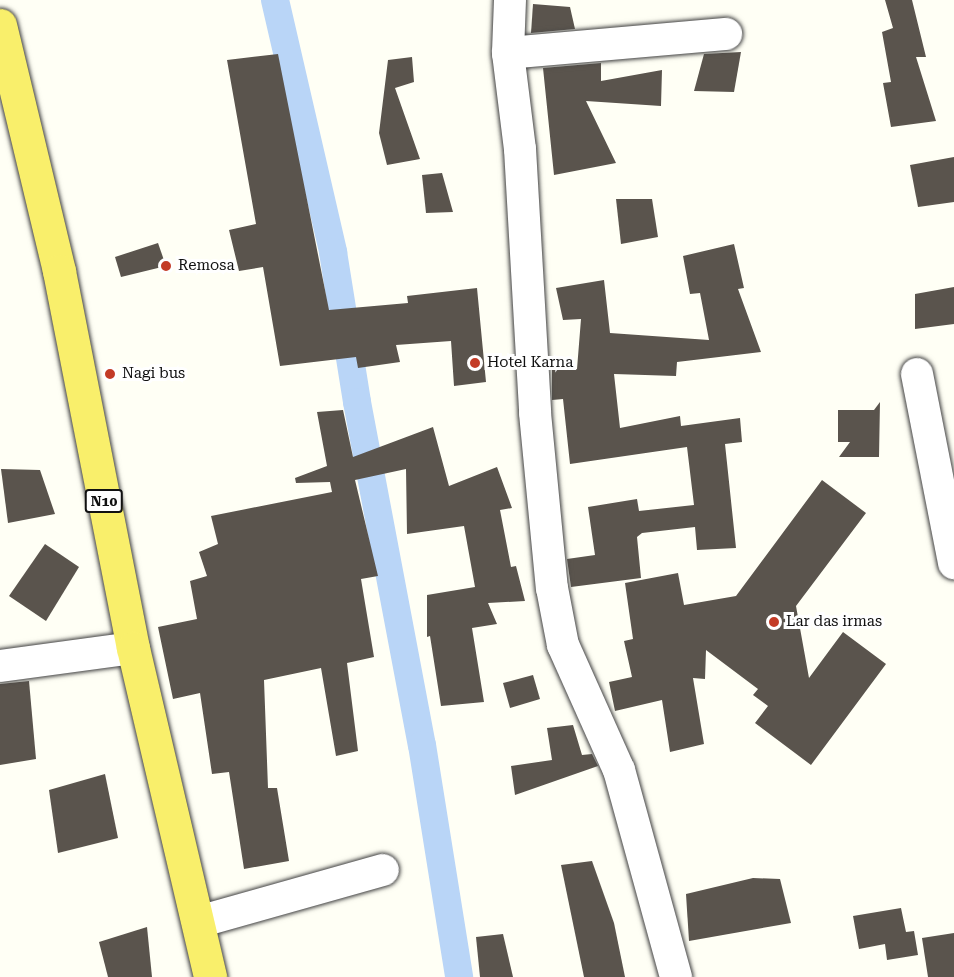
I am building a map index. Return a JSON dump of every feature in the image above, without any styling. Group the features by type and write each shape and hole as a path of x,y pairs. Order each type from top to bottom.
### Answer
{"main road":[{"name":"N10","path":"0,25 59,271 133,648 210,977"}],"street":[{"path":"510,0 508,53 520,149 535,413 552,588 563,645 619,771 676,977"},
{"path":"508,53 726,34"},
{"path":"917,375 954,563"},
{"path":"0,666 133,648"},
{"path":"198,922 383,870"}],"building":[{"path":"885,0 912,0 926,57 916,57 936,121 891,127 883,83 891,82 882,32 893,28"},
{"path":"533,4 570,7 575,29 531,33"},
{"path":"741,52 734,92 694,91 704,54"},
{"path":"278,54 329,310 408,303 407,296 477,288 486,382 454,386 451,341 396,345 400,362 358,368 356,357 280,366 263,267 239,271 229,230 256,224 227,60"},
{"path":"412,57 414,82 395,88 420,159 387,165 379,133 388,60"},
{"path":"601,63 601,81 662,70 661,106 586,101 616,163 554,175 543,68"},
{"path":"954,157 954,202 918,207 910,165"},
{"path":"442,173 453,212 426,213 422,175"},
{"path":"616,199 652,199 658,237 621,244"},
{"path":"158,243 166,266 121,277 115,257"},
{"path":"734,244 744,288 738,289 761,352 677,362 676,376 614,374 620,428 680,416 681,426 740,418 742,442 725,444 736,548 697,550 695,527 642,533 637,537 641,578 571,587 567,559 595,555 588,507 637,499 639,511 694,505 687,447 570,464 563,399 552,400 552,368 577,369 581,319 563,320 556,288 604,280 610,333 709,340 700,293 690,294 683,256"},
{"path":"954,287 954,324 915,329 915,294"},
{"path":"880,402 879,457 839,457 850,442 838,442 838,410 874,410"},
{"path":"343,410 353,457 433,427 449,486 497,467 512,508 500,510 511,567 516,566 525,601 488,603 497,624 472,628 484,702 441,706 430,636 427,637 427,595 475,587 464,526 407,534 406,469 355,480 378,576 361,579 374,657 347,663 358,751 336,756 321,668 264,680 268,788 277,788 289,861 244,869 229,772 212,774 200,693 173,699 158,627 197,619 190,581 207,576 199,552 218,544 211,516 332,492 330,482 296,483 295,478 327,466 317,412"},
{"path":"1,469 40,470 55,514 8,523"},
{"path":"822,480 866,513 796,606 809,678 843,632 886,664 811,765 755,723 768,706 753,695 758,689 706,650 705,679 693,678 704,744 670,752 662,700 615,711 609,682 632,677 624,641 633,639 625,583 678,573 684,605 736,596"},
{"path":"45,544 79,567 46,621 9,596"},
{"path":"533,675 540,699 510,708 503,683"},
{"path":"29,681 36,759 0,765 0,684"},
{"path":"573,725 582,755 592,754 598,766 515,795 511,766 552,760 547,728"},
{"path":"105,774 118,838 58,853 49,790"},
{"path":"592,861 614,923 625,977 584,977 561,865"},
{"path":"753,878 780,879 791,923 689,941 686,894"},
{"path":"901,908 906,932 914,931 918,955 887,960 885,944 859,949 853,916"},
{"path":"147,927 152,977 108,977 99,942"},
{"path":"954,933 954,977 928,977 922,938"},
{"path":"503,934 513,977 480,977 476,937"}],"waterway":[{"path":"275,0 333,252 357,402 422,745 459,977"}],"place":[{"name":"Remosa","path":"166,266"},
{"name":"Hotel Karna","path":"475,363"},
{"name":"Nagi bus","path":"110,374"},
{"name":"Lar das irmas","path":"774,622"}]}
